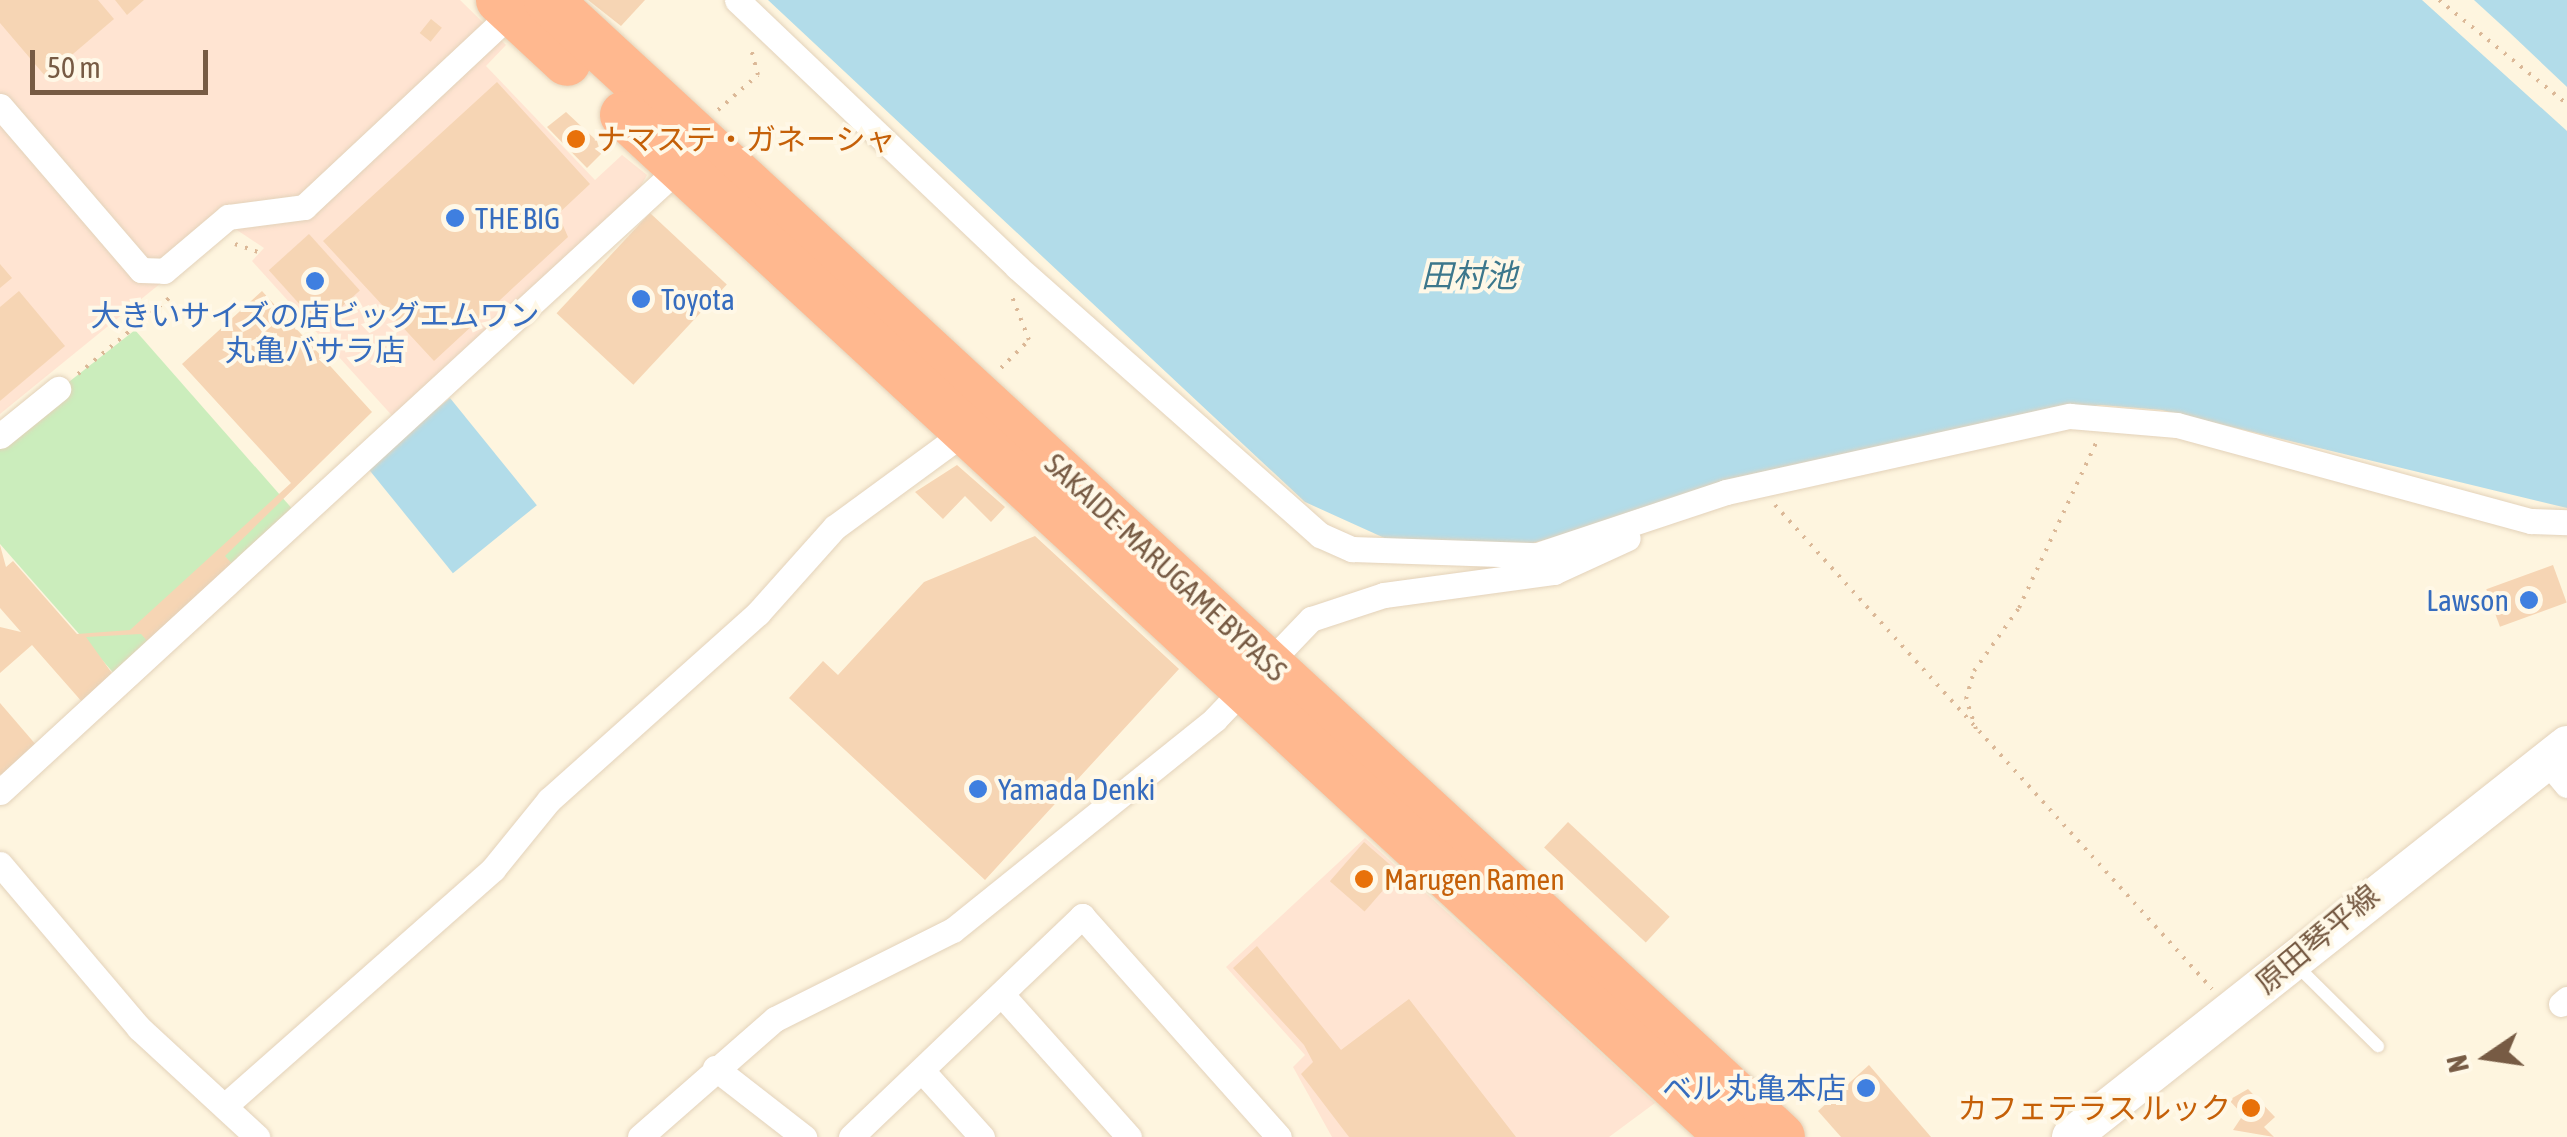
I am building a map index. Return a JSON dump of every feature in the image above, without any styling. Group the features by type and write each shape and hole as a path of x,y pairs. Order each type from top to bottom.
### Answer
{"highway":[{"name":"SAKAIDE-MARUGAME BYPASS","path":"522,3 1258,676 1781,1137"},
{"name":"SAKAIDE-MARUGAME BYPASS","path":"1258,676 1730,1137"}],"main road":[{"name":"原田琴平線","path":"2070,1137 2232,1012 2290,958 2560,763"}],"street":[{"path":"0,106 141,270 164,271 228,217 304,207 522,3"},
{"path":"740,3 1010,260 1306,524 1352,550 1537,554 1713,496 2100,416 2177,425 2531,522 2567,522"},
{"path":"0,792 685,148"},
{"path":"0,436 58,389"},
{"path":"229,1102 493,869 548,800 758,612 835,527 971,412"},
{"path":"640,1137 774,1019 953,930 1335,608 1554,572 1655,516"},
{"path":"0,864 139,1028 229,1102 257,1137"},
{"path":"851,1137 924,1074 1082,916 1279,1137"},
{"path":"1002,996 1129,1137"},
{"path":"714,1068 804,1137"},
{"path":"924,1074 982,1137"}],"lane":[{"path":"2290,958 2378,1046"}],"path":[{"path":"2438,0 2567,104"},
{"path":"685,148 758,75 740,3"},
{"path":"231,244 258,252"},
{"path":"971,412 1029,340 1007,284 1010,260"},
{"path":"58,389 190,281"},
{"path":"1978,734 1966,699 1974,671 2019,608 2100,416"},
{"path":"1713,496 1780,507 1978,734 2232,1012"}],"shaded area":[{"path":"0,0 460,0 506,45 486,66 595,180 622,155 647,175 632,202 396,420 252,261 264,248 231,226 0,414"},
{"path":"1365,838 1655,1103 1609,1137 1332,1137 1293,1067 1305,1055 1226,967"}],"green space":[{"path":"135,330 295,512 117,677 0,544 0,436"}],"water":[{"name":"田村池","path":"768,0 2422,0 2567,131 2567,508 2162,410 2101,405 2041,412 1494,553 1422,555 1305,502"},
{"path":"2474,0 2567,0 2567,87 2509,32"},
{"path":"450,398 537,505 453,573 366,466"}],"building":[{"path":"0,0 98,0 114,19 46,77 0,23"},
{"path":"115,0 144,0 127,15"},
{"path":"588,0 645,0 621,26"},
{"path":"431,19 442,28 431,42 420,33"},
{"name":"THE BIG","path":"497,82 590,184 558,214 568,237 434,361 323,241"},
{"name":"ナマステ・ガネーシャ","path":"566,112 597,141 601,154 587,168 547,127"},
{"name":"Toyota","path":"650,213 727,285 633,385 557,313"},
{"name":"大きいサイズの店ビッグエムワン 丸亀バサラ店","path":"309,234 360,290 320,327 269,270"},
{"path":"0,264 12,278 0,288"},
{"path":"19,291 65,346 0,401 0,307"},
{"path":"262,291 372,412 225,556 235,567 150,644 141,634 86,637 114,676 83,703 32,645 0,673 0,627 21,632 0,608 0,545 6,567 13,561 77,634 130,630 291,483 182,364"},
{"path":"957,465 1005,507 991,522 965,496 943,519 915,492"},
{"name":"Yamada Denki","path":"1035,536 1179,669 985,880 789,698 823,661 838,675 924,582"},
{"name":"Lawson","path":"2553,565 2567,603 2500,627 2486,589"},
{"path":"0,703 37,746 2,776 0,774"},
{"path":"1568,822 1670,917 1646,942 1544,848"},
{"path":"1364,842 1399,872 1365,911 1330,881"},
{"path":"1257,946 1341,1050 1409,999 1516,1137 1349,1137 1301,1074 1313,1062 1304,1045 1233,968"},
{"name":"ベル 丸亀本店","path":"1869,1065 1931,1137 1841,1137 1818,1111"},
{"name":"カフェテラス ルック","path":"2248,1089 2275,1117 2264,1127 2274,1137 2233,1130 2243,1115 2229,1100"}],"place":[{"name":"ナマステ・ガネーシャ","path":"576,139"},
{"name":"THE BIG","path":"455,218"},
{"name":"大きいサイズの店ビッグエムワン 丸亀バサラ店","path":"315,281"},
{"name":"Toyota","path":"641,299"},
{"name":"Lawson","path":"2529,600"},
{"name":"Yamada Denki","path":"978,789"},
{"name":"Marugen Ramen","path":"1364,879"},
{"name":"ベル 丸亀本店","path":"1866,1088"},
{"name":"カフェテラス ルック","path":"2251,1108"}]}
